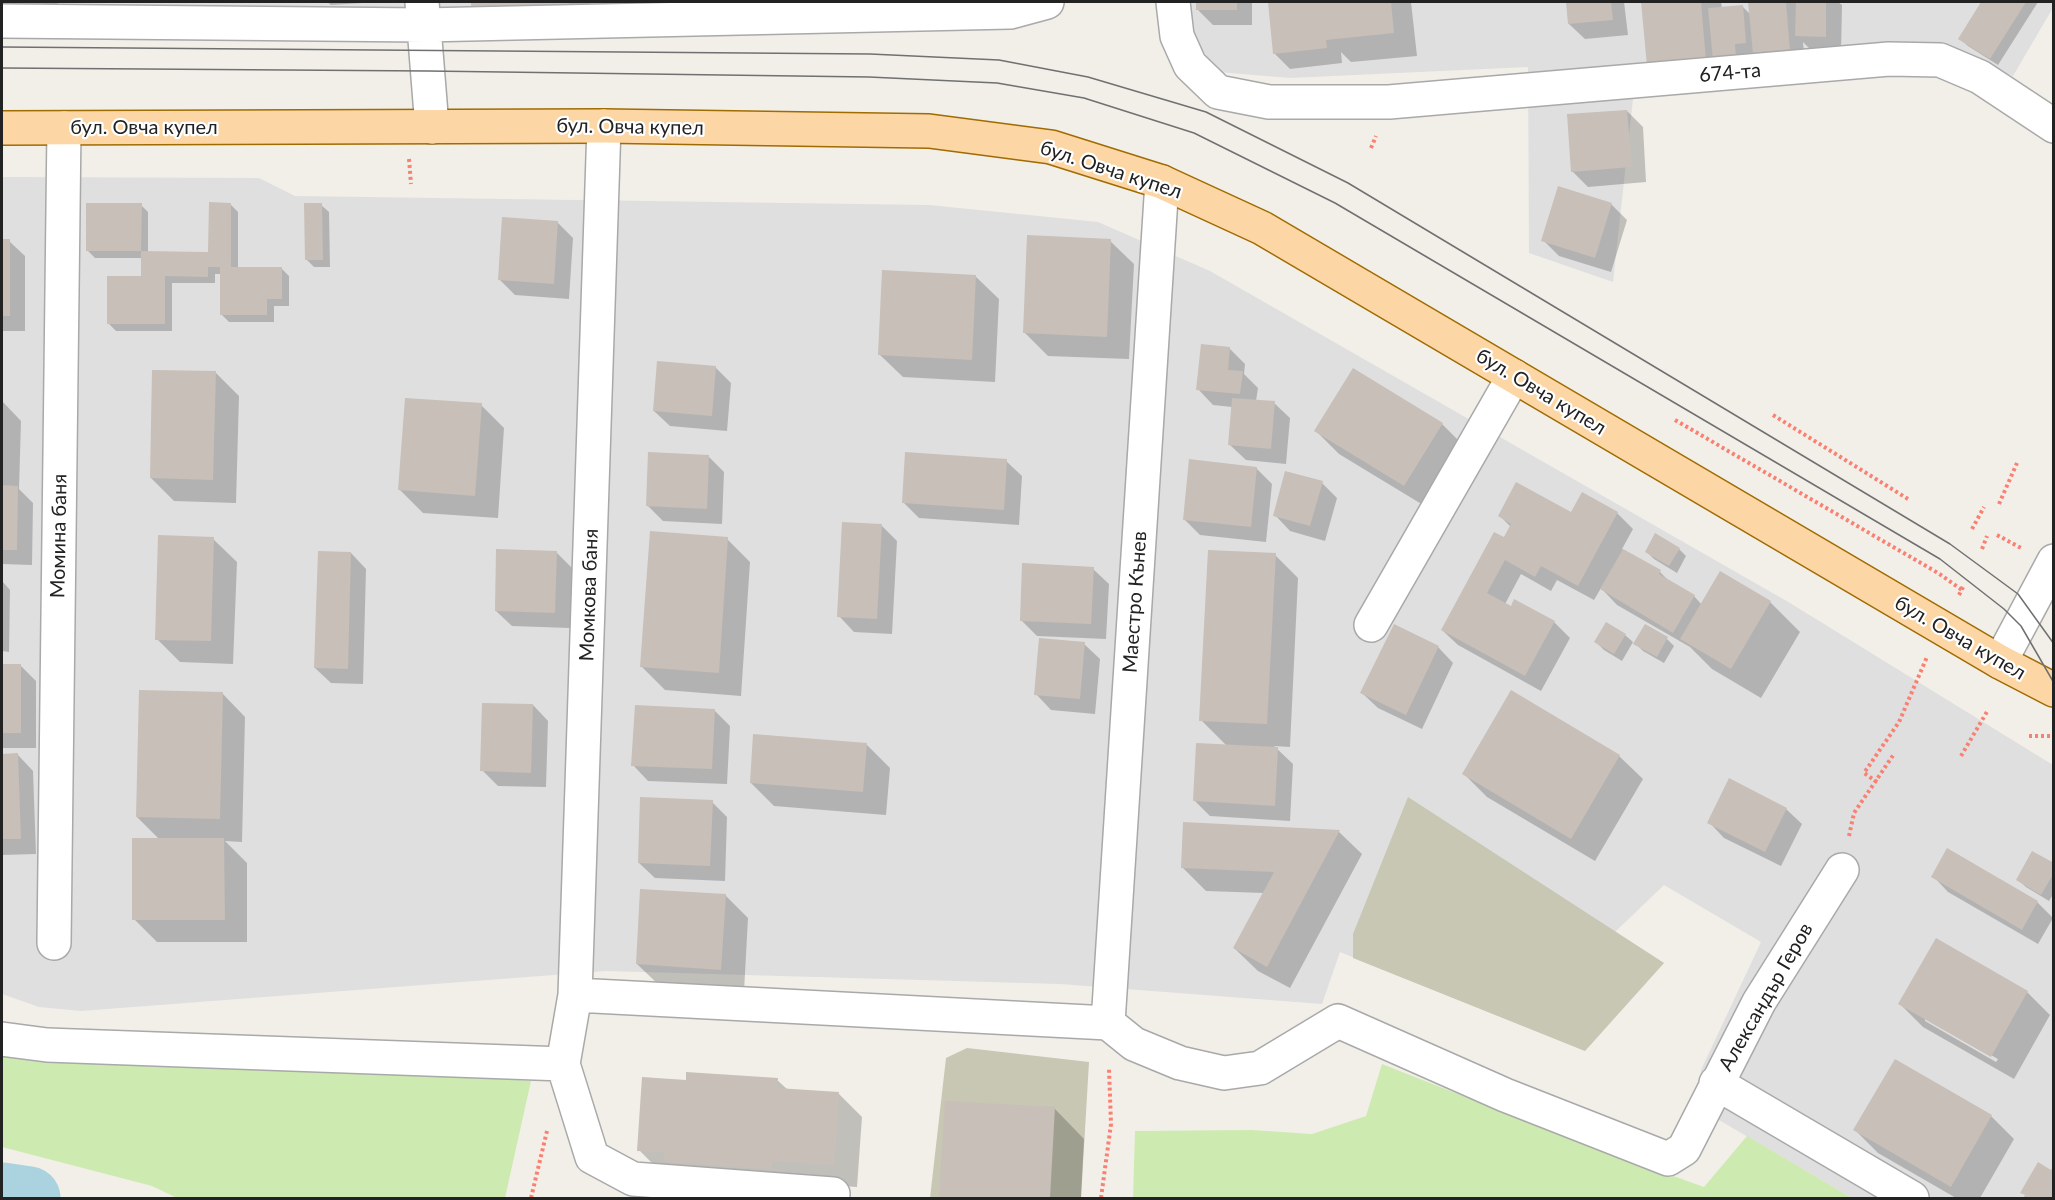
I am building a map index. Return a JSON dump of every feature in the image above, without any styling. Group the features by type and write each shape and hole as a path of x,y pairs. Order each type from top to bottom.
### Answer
{"main road":[{"name":"бул. Овча купел","path":"2,128 604,126 929,131 1051,147 1162,182 1262,228 2000,662 2054,690"}],"street":[{"path":"2,21 423,13 1010,12 1047,2"},
{"name":"674-та","path":"1173,2 1177,36 1190,65 1218,92 1269,102 1389,102 1889,59 1940,60 1980,77 2054,126"},
{"path":"423,13 432,127"},
{"name":"Момкова баня","path":"564,1064 575,995 604,126"},
{"name":"Момина баня","path":"54,943 64,128"},
{"name":"Маестро Кънев","path":"1108,1023 1162,182"},
{"path":"1371,626 1514,376"},
{"path":"2000,662 2054,561"},
{"name":"Александър Геров","path":"1842,870 1759,1002 1716,1083 1912,1198"},
{"path":"575,995 1108,1023 1134,1044 1180,1063 1224,1073 1260,1068 1338,1021 1505,1095 1668,1158 1684,1149 1716,1083"},
{"path":"2,1040 47,1045 564,1064 592,1157 633,1179 833,1194"}],"path":[{"path":"408,155 411,184"},
{"path":"1773,415 1908,499"},
{"path":"1675,420 1785,482 1963,588 1959,595"},
{"path":"1999,504 2017,463"},
{"path":"1972,529 1984,507"},
{"path":"1997,535 2021,548"},
{"path":"1982,549 1987,536"},
{"path":"1877,782 1864,773 1884,748 1899,722 1922,666"},
{"path":"1961,756 1988,710"},
{"path":"2030,736 2054,736"},
{"path":"1854,813 1894,754"},
{"path":"1101,1198 1111,1124 1108,1023"}],"shaded area":[{"path":"2,2 802,2 2,25"},
{"path":"1185,2 2053,2 2054,6 2013,76 1975,61 1636,72 1613,282 1529,253 1528,67 1290,78 1218,72 1188,30"},
{"path":"2,177 259,178 295,196 929,205 1098,222 1210,271 1790,603 2053,765 2053,1198 1852,1198 1719,1120 1702,1102 1701,1070 1761,942 1664,885 1615,932 1664,963 1585,1051 1340,952 1322,1004 1060,984 606,971 81,1011 39,1007 2,994"},
{"path":"1408,797 1664,963 1585,1051 1353,958 1353,934"},
{"path":"967,1048 1089,1062 1081,1198 930,1198 946,1058"}],"green space":[{"path":"2,1039 47,1045 531,1081 505,1198 177,1198 152,1186 2,1147"},
{"path":"1382,1064 1587,1145 1704,1187 1747,1136 1852,1198 1133,1198 1135,1131 1252,1130 1312,1134 1366,1116"}],"building":[{"path":"2,2 44,2 44,13 2,13"},
{"path":"471,2 569,2 569,5 471,8"},
{"path":"1196,2 1237,2 1237,10 1196,10"},
{"path":"1268,2 1391,2 1394,33 1326,40 1327,48 1273,54"},
{"path":"1566,2 1611,2 1613,20 1568,24"},
{"path":"1641,2 1701,2 1706,61 1647,66"},
{"path":"1748,2 1786,2 1790,51 1753,54"},
{"path":"1796,2 1826,2 1826,37 1795,36"},
{"path":"1981,2 2026,2 1990,59 1958,39"},
{"path":"1743,5 1746,43 1735,44 1736,58 1713,60 1708,8"},
{"path":"1627,110 1632,167 1571,172 1567,114"},
{"path":"1558,186 1612,203 1595,258 1541,241"},
{"path":"209,202 231,203 231,267 282,267 282,299 267,299 267,315 220,315 220,267 208,267 208,277 165,276 165,324 107,324 107,276 141,276 141,251 208,252"},
{"path":"86,203 142,203 141,251 86,251"},
{"path":"304,203 322,203 323,260 305,260"},
{"path":"502,217 558,221 554,284 498,280"},
{"path":"1027,235 1111,239 1107,337 1023,333"},
{"path":"2,239 10,239 10,316 2,316"},
{"path":"882,270 976,275 972,360 878,355"},
{"path":"1201,344 1230,347 1228,370 1243,371 1240,394 1196,390"},
{"path":"657,361 716,366 712,416 653,411"},
{"path":"1353,368 1443,423 1404,486 1314,431"},
{"path":"152,370 216,371 213,480 150,478"},
{"path":"405,398 482,403 475,496 398,490"},
{"path":"1232,398 1275,401 1271,449 1228,445"},
{"path":"648,452 709,455 707,509 646,506"},
{"path":"905,452 1007,459 1004,510 902,503"},
{"path":"1189,459 1257,467 1251,527 1183,520"},
{"path":"1285,471 1323,481 1310,526 1273,516"},
{"path":"1516,482 1571,512 1582,492 1618,512 1578,586 1541,566 1535,577 1505,560 1487,593 1511,606 1514,599 1555,621 1525,676 1441,630 1494,532 1504,537 1511,524 1498,516"},
{"path":"2,485 18,486 17,550 2,550"},
{"path":"842,522 882,524 877,619 837,617"},
{"path":"650,531 728,537 719,673 640,667"},
{"path":"1655,533 1680,548 1669,566 1645,552"},
{"path":"158,535 214,537 211,641 155,640"},
{"path":"496,549 557,551 555,613 495,611"},
{"path":"1623,549 1661,570 1659,574 1695,595 1673,633 1600,589"},
{"path":"1208,550 1276,553 1267,724 1199,721"},
{"path":"318,551 351,552 348,669 314,668"},
{"path":"1022,563 1094,567 1091,624 1020,621"},
{"path":"1720,571 1771,601 1731,669 1680,639"},
{"path":"1606,622 1626,634 1614,654 1594,642"},
{"path":"1394,624 1439,646 1406,715 1360,693"},
{"path":"1645,624 1668,637 1657,657 1633,644"},
{"path":"1039,638 1085,642 1080,699 1034,695"},
{"path":"2,664 21,664 21,733 2,733"},
{"path":"139,690 223,692 220,819 136,817"},
{"path":"1511,690 1620,755 1571,839 1462,774"},
{"path":"482,703 533,704 531,773 480,771"},
{"path":"635,705 715,709 712,769 631,766"},
{"path":"753,734 867,743 863,792 750,783"},
{"path":"1196,743 1278,747 1275,806 1193,801"},
{"path":"18,753 21,839 2,839 2,754"},
{"path":"1729,778 1787,808 1765,852 1707,823"},
{"path":"640,797 713,800 710,866 638,863"},
{"path":"1183,822 1340,830 1267,967 1233,948 1274,872 1181,868"},
{"path":"132,838 224,838 225,920 132,920"},
{"path":"1947,848 2038,901 2022,930 1931,877"},
{"path":"2032,851 2054,863 2054,873 2041,895 2016,880"},
{"path":"640,889 726,894 721,970 636,964"},
{"path":"1936,938 2028,991 1991,1057 1898,1004"},
{"path":"1895,1059 1992,1115 1951,1187 1853,1130"},
{"path":"686,1072 778,1078 777,1088 839,1092 834,1165 772,1161 771,1169 665,1162 663,1152 637,1151 642,1077 686,1080"},
{"path":"945,1101 1055,1107 1050,1198 939,1198"},
{"path":"2038,1162 2051,1170 2054,1165 2054,1198 2023,1198 2025,1195 2020,1193"}],"waterway":[{"path":"2,1194 29,1198"}],"tram line":[{"path":"2,47 870,54 999,60 1088,77 1206,112 1348,183 1950,544 2018,594 2054,644"},
{"path":"2,68 869,77 997,83 1084,98 1194,133 1335,203 1940,559 2004,609 2021,626 2054,683"}]}
